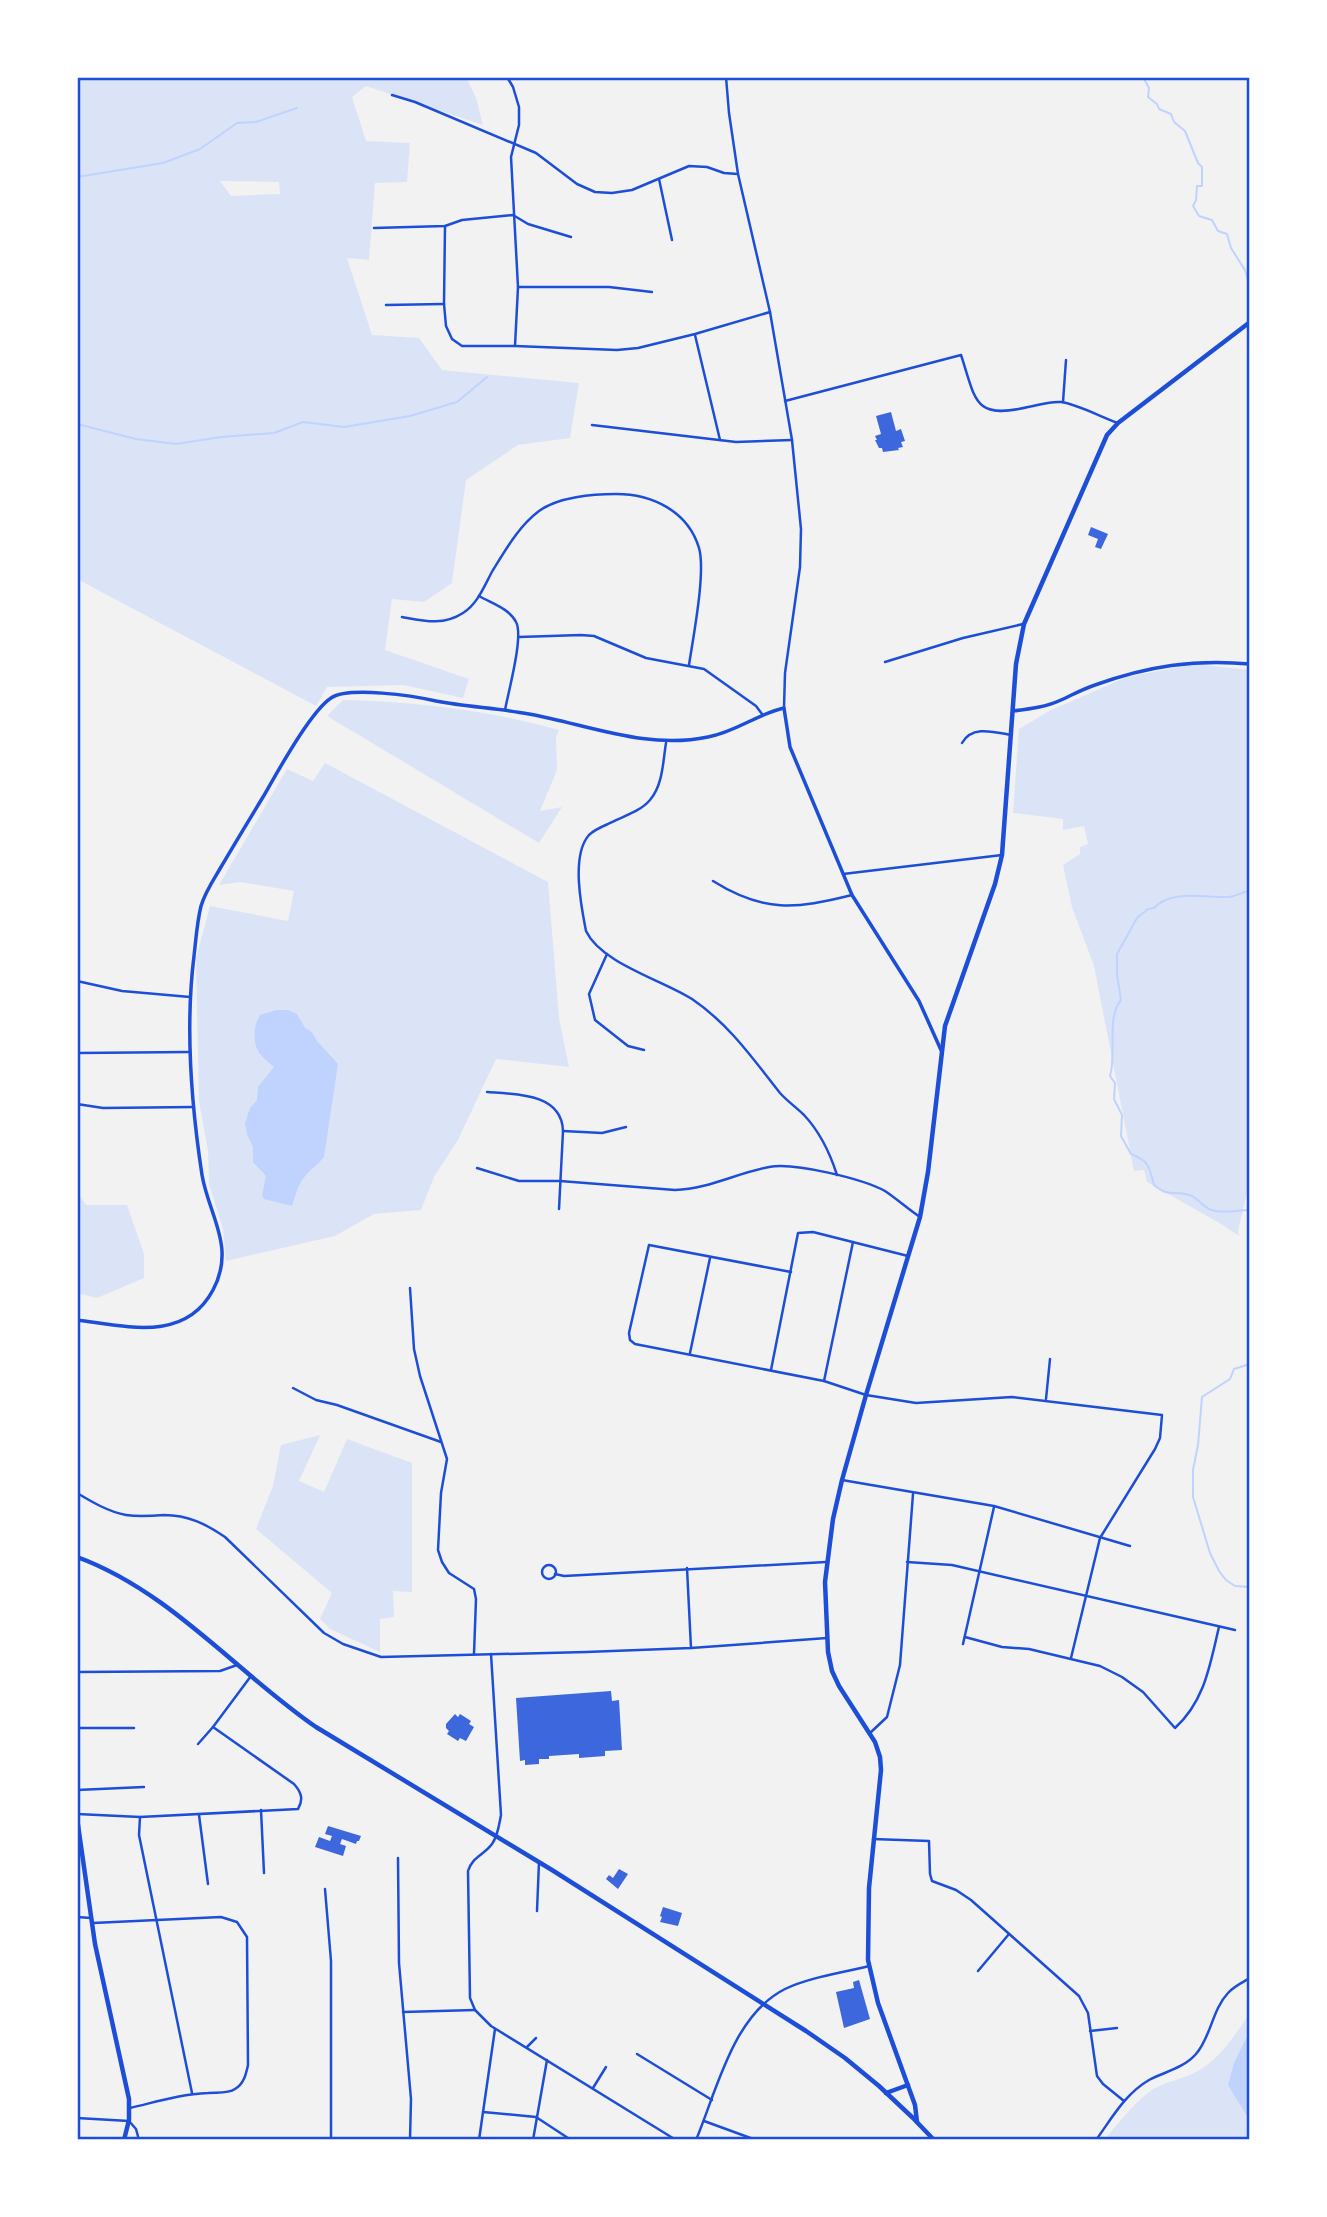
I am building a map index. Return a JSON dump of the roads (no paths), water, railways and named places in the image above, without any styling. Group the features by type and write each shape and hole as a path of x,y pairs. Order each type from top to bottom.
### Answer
{"main road":[{"path":"917,2122 916,2108 878,2003 869,1966 867,1928 880,1757 870,1733 832,1671 827,1638 826,1562 842,1480 920,1217 928,1172 944,1026 995,884 1002,855 1016,664 1024,624 1107,435 1118,423 1250,322"},
{"path":"77,1557 108,1570 147,1593 316,1727 539,1862 838,2053 887,2093 933,2140"},
{"path":"77,1816 92,1920 130,2108 124,2140"},
{"path":"887,2093 908,2085"}],"street":[{"path":"506,77 513,86 519,107 519,125 510,156 518,288 515,346"},
{"path":"702,77 726,77 738,174 769,312 792,440 801,529 800,567 785,673 784,708 790,747 852,895 919,1001 940,1050"},
{"path":"392,95 536,153 577,184 595,192 632,190 689,166 738,174"},
{"path":"659,180 672,240"},
{"path":"374,228 445,226 462,220 513,215 528,224 571,237"},
{"path":"445,226 446,326 452,339 462,346 617,350 638,348 769,312"},
{"path":"518,288 609,286 652,292"},
{"path":"386,304 444,304"},
{"path":"695,334 720,440"},
{"path":"785,401 961,355 974,395 989,411 1004,413 1063,402 1118,423"},
{"path":"1063,402 1066,360"},
{"path":"592,425 736,442 792,440"},
{"path":"402,617 432,622 449,621 467,611 520,530 540,510 568,499 596,494 652,498 671,509 690,529 699,549 701,570 689,665"},
{"path":"479,596 504,610 516,622 519,637 505,710"},
{"path":"885,662 982,633 1024,624"},
{"path":"519,637 594,636 646,658 704,669 756,706 762,714"},
{"path":"1013,711 1058,702 1091,686 1161,665 1201,662 1250,664"},
{"path":"77,1321 162,1328 197,1310 214,1288 222,1263 223,1248 205,1188 190,1052 190,997 200,913 206,893 289,754 323,704 334,696 345,694 393,694 529,714 618,735 666,743 708,738 733,730 762,714 784,708"},
{"path":"962,743 970,733 979,730 1011,735"},
{"path":"666,743 661,774 653,796 648,802 595,830 581,847 579,867 586,930 590,940 607,954 692,999 740,1041 782,1095 803,1113 813,1126 837,1175"},
{"path":"843,874 1002,855"},
{"path":"713,881 727,890 783,907 813,905 852,895"},
{"path":"607,954 589,995 595,1020 628,1046 644,1050"},
{"path":"77,981 122,991 190,997"},
{"path":"77,1053 190,1052"},
{"path":"487,1092 526,1095 545,1101 559,1114 563,1131 559,1209"},
{"path":"77,1104 103,1108 194,1107"},
{"path":"563,1131 602,1133 626,1127"},
{"path":"477,1168 519,1181 560,1181 691,1190 771,1166 786,1166 863,1181 885,1191 920,1217"},
{"path":"771,1371 798,1233 813,1232 908,1256"},
{"path":"824,1381 853,1242"},
{"path":"791,1272 649,1245 629,1333 630,1340 635,1344 824,1381 866,1395 916,1404 1012,1397 1162,1415 1160,1438 1155,1449 1100,1538 1071,1658"},
{"path":"690,1353 710,1258"},
{"path":"410,1288 414,1349 419,1376 447,1459 441,1493 438,1549 449,1573 474,1589 474,1654"},
{"path":"1046,1399 1050,1359"},
{"path":"293,1388 316,1400 441,1442"},
{"path":"842,1480 994,1506 1130,1546"},
{"path":"77,1493 105,1508 124,1514 168,1515 190,1518 208,1525 225,1537 324,1633 343,1644 382,1657 691,1648 827,1638"},
{"path":"870,1733 887,1717 900,1665 913,1493"},
{"path":"963,1644 994,1506"},
{"path":"555,1574 564,1576 826,1562"},
{"path":"907,1562 952,1565 1234,1630"},
{"path":"687,1568 691,1648"},
{"path":"965,1637 1100,1666 1143,1692 1175,1728 1200,1696 1208,1675 1219,1627"},
{"path":"492,1654 501,1808 496,1837 489,1848 472,1861 468,1871 469,1995 475,2010 495,2028 676,2140"},
{"path":"77,1672 206,1672 238,1665"},
{"path":"198,1744 251,1676"},
{"path":"77,1816 199,1815 298,1809 302,1803 300,1791 294,1784 213,1727"},
{"path":"77,1728 134,1728"},
{"path":"77,1790 144,1787"},
{"path":"261,1810 264,1873"},
{"path":"199,1815 208,1884"},
{"path":"140,1816 139,1835 192,2093"},
{"path":"873,1839 929,1841 932,1881 968,1897 1082,1999 1088,2013 1096,2074 1103,2084 1124,2101"},
{"path":"398,1858 399,1963 411,2099 410,2140"},
{"path":"537,1911 539,1862"},
{"path":"325,1889 331,1961 331,2140"},
{"path":"77,1917 156,1922 222,1917 237,1922 247,1937 246,2075 236,2089 229,2092 192,2093 130,2108"},
{"path":"978,1971 1009,1934"},
{"path":"696,2140 740,2034 749,2019 764,2004 792,1986 869,1966"},
{"path":"1096,2140 1124,2101 1147,2081 1194,2057 1203,2045 1222,2000 1229,1991 1250,1978"},
{"path":"403,2012 475,2010"},
{"path":"479,2140 495,2028"},
{"path":"1090,2031 1117,2028"},
{"path":"527,2047 536,2038"},
{"path":"637,2054 712,2100"},
{"path":"533,2140 547,2060"},
{"path":"593,2088 606,2067"},
{"path":"482,2112 536,2117 571,2140"},
{"path":"77,2118 129,2121 136,2129 139,2140"},
{"path":"704,2120 756,2140"}],"water":[{"path":"276,1010 288,1010 297,1014 305,1028 312,1032 338,1064 324,1157 301,1182 292,1206 264,1199 262,1195 266,1176 253,1162 253,1147 245,1123 250,1108 257,1100 258,1087 274,1067 258,1051 255,1041 256,1024 260,1015"},
{"path":"1250,2030 1250,2121 1228,2085 1234,2063"}],"waterway":[{"path":"1143,77 1149,88 1148,97 1159,109 1171,114 1174,122 1185,131 1202,167 1202,186 1197,186 1193,206 1199,216 1212,220 1218,231 1227,234 1231,248 1245,270 1250,287"},
{"path":"77,177 163,163 200,149 237,123 256,122 297,108"},
{"path":"77,424 136,439 176,444 274,433 303,422 344,427 410,416 457,402 487,377"},
{"path":"1250,890 1229,897 1170,898 1137,918 1117,954 1121,1000 1114,1016 1110,1076 1115,1083 1114,1099 1122,1115 1121,1136 1131,1154 1147,1165 1154,1185 1168,1193 1192,1196 1212,1210 1250,1210"},
{"path":"1250,1364 1234,1369 1230,1379 1202,1397 1193,1470 1193,1497 1210,1553 1226,1580 1235,1586 1250,1587"}]}
